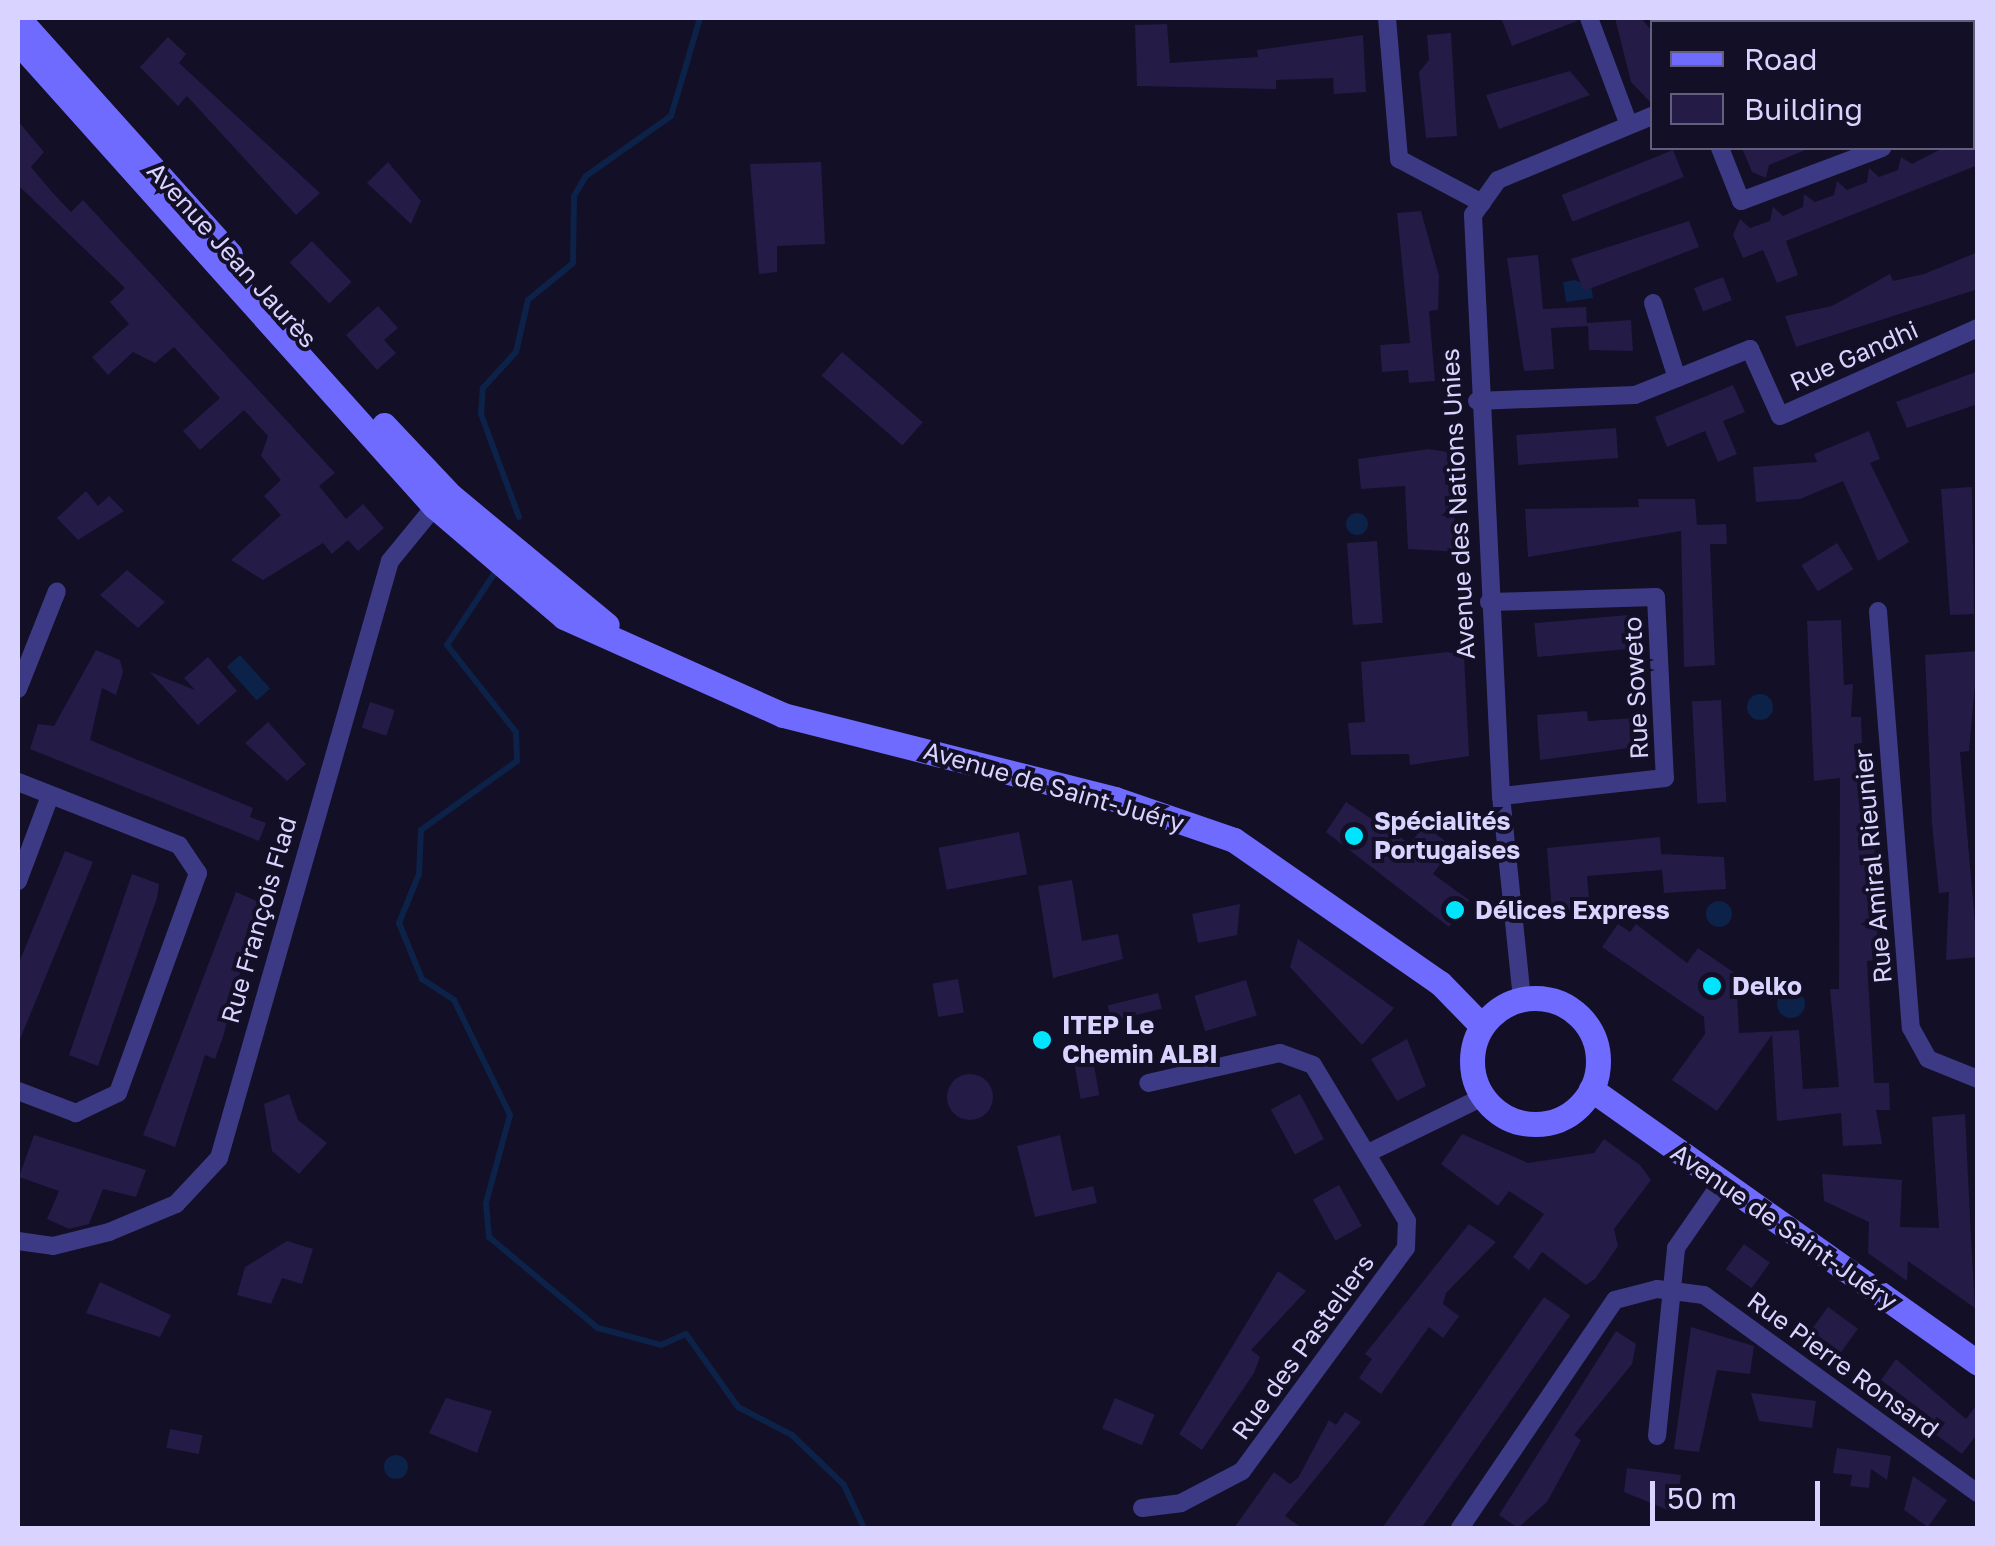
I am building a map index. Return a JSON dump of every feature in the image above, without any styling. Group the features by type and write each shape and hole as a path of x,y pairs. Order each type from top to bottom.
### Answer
{"main road":[{"name":"Avenue Jean Jaurès","path":"18,18 440,500"},
{"name":"Avenue Jean Jaurès","path":"18,42 440,500"},
{"name":"Avenue de Saint-Juéry","path":"440,500 515,564 564,617 783,715 1115,799 1234,840 1440,983 1482,1026"},
{"path":"1522,999 1578,1015 1597,1050 1591,1089 1578,1106 1539,1124 1508,1117 1483,1097 1472,1062 1482,1026 1522,999"},
{"name":"Avenue de Saint-Juéry","path":"1591,1089 1978,1364"}],"street":[{"path":"1387,18 1399,159 1482,202 1498,180 1650,117"},
{"path":"1589,18 1628,125"},
{"path":"1721,150 1741,201 1877,150"},
{"name":"Avenue des Nations Unies","path":"1482,202 1468,251 1500,796 1522,999"},
{"path":"1653,303 1677,378"},
{"name":"Rue Gandhi","path":"1477,401 1636,394 1750,350 1780,416 1978,328"},
{"name":"Rue François Flad","path":"18,1242 53,1246 109,1232 176,1204 219,1158 390,561 440,500"},
{"path":"18,689 57,591"},
{"name":"Rue Soweto","path":"1489,602 1656,597 1666,778 1500,796"},
{"name":"Rue Amiral Rieunier","path":"1878,611 1911,1028 1928,1059 1978,1079"},
{"path":"18,782 179,845 198,873 118,1093 76,1113 18,1091"},
{"path":"18,881 50,796"},
{"name":"Rue des Pasteliers","path":"1142,1508 1181,1503 1242,1471 1406,1248 1407,1221 1313,1064 1280,1053 1148,1083"},
{"path":"1368,1153 1483,1097"},
{"path":"1657,1436 1676,1248 1721,1183"},
{"path":"1460,1528 1615,1300 1673,1292"},
{"name":"Rue Pierre Ronsard","path":"1673,1292 1704,1295 1978,1494"}],"water":[{"path":"1574,280 1591,285 1593,298 1566,302 1563,282"},
{"path":"1357,513 1365,516 1365,532 1357,535 1349,532 1346,524 1349,516"},
{"path":"240,655 270,688 257,700 227,667"},
{"path":"1760,694 1769,698 1773,707 1769,716 1760,720 1751,716 1747,707 1751,698"},
{"path":"1719,901 1728,905 1732,914 1728,923 1719,927 1710,923 1706,914 1710,905"},
{"path":"1791,990 1801,994 1805,1004 1801,1014 1791,1018 1781,1014 1777,1004 1781,994"},
{"path":"391,1455 401,1455 408,1467 401,1479 391,1479 384,1472 384,1462"}],"building":[{"path":"1501,18 1577,18 1577,21 1512,46"},
{"path":"1615,18 1641,18 1650,29 1650,102 1631,82"},
{"path":"1167,24 1170,63 1258,57 1257,50 1363,35 1366,92 1334,94 1333,78 1276,80 1276,89 1137,86 1135,25"},
{"path":"1451,33 1457,136 1426,138 1419,72 1429,60 1427,35"},
{"path":"168,37 186,54 179,63 320,193 296,215 187,96 178,106 140,67"},
{"path":"1570,71 1590,95 1499,129 1486,95"},
{"path":"18,121 44,152 31,167 52,192 71,212 83,200 335,473 319,486 346,519 363,504 384,528 358,551 348,540 332,554 323,543 263,580 231,560 281,515 264,496 281,480 261,456 268,436 244,410 200,450 183,431 220,398 174,347 155,363 133,352 108,375 92,357 129,324 110,302 125,288 18,185"},
{"path":"1978,148 1978,165 1786,241 1798,275 1777,283 1763,250 1743,258 1733,235 1740,219 1750,228 1770,221 1773,207 1783,216 1803,207 1804,194 1815,202 1834,195 1837,181 1847,190 1867,182 1869,168 1879,177 1898,170 1901,157 1912,164 1939,150"},
{"path":"1673,150 1684,177 1573,222 1562,195"},
{"path":"1743,150 1805,150 1769,165 1766,178 1752,172"},
{"path":"388,162 421,201 411,224 367,183"},
{"path":"821,162 825,244 777,246 777,272 759,274 750,164"},
{"path":"1421,211 1439,276 1438,310 1429,311 1435,381 1409,383 1408,370 1382,372 1380,345 1410,343 1397,213"},
{"path":"1689,221 1699,247 1584,291 1571,259"},
{"path":"312,241 352,282 329,304 290,263"},
{"path":"1978,252 1978,289 1796,347 1785,316 1832,306 1890,274 1893,281 1924,274"},
{"path":"1538,255 1543,309 1586,307 1587,323 1631,320 1633,351 1589,350 1588,326 1551,328 1554,369 1524,371 1507,258"},
{"path":"1723,277 1732,300 1703,311 1694,288"},
{"path":"378,306 398,328 384,340 396,353 377,370 346,335"},
{"path":"842,352 923,422 902,446 822,375"},
{"path":"1978,371 1978,404 1907,428 1896,402"},
{"path":"1733,385 1745,412 1723,421 1737,454 1718,462 1705,431 1667,447 1655,417"},
{"path":"1616,428 1618,458 1518,465 1516,435"},
{"path":"1869,431 1880,459 1870,463 1909,542 1878,561 1843,481 1800,499 1756,502 1753,467 1817,462 1814,454"},
{"path":"1429,449 1447,452 1458,552 1408,549 1405,486 1361,489 1358,459"},
{"path":"1972,487 1974,614 1950,615 1941,489"},
{"path":"86,491 98,506 109,496 124,511 78,540 57,518"},
{"path":"1638,499 1695,499 1697,525 1726,524 1727,544 1710,544 1715,665 1684,667 1681,531 1528,557 1525,509 1639,507"},
{"path":"1377,541 1383,623 1353,625 1347,543"},
{"path":"1837,543 1853,569 1818,592 1801,565"},
{"path":"127,570 165,602 138,628 100,595"},
{"path":"1628,615 1631,649 1537,657 1534,623"},
{"path":"1841,620 1844,685 1853,684 1851,717 1861,717 1862,743 1854,744 1862,791 1873,791 1878,960 1867,961 1874,1083 1889,1083 1890,1110 1876,1110 1882,1144 1843,1146 1841,1113 1777,1121 1772,1035 1717,1111 1672,1080 1705,1034 1704,1017 1602,947 1618,924 1630,932 1636,924 1687,963 1698,948 1736,974 1739,1033 1799,1030 1803,1089 1839,1087 1830,989 1839,989 1840,778 1814,781 1807,621"},
{"path":"96,650 120,660 123,672 116,695 102,688 90,740 253,808 250,817 266,823 259,841 30,749 38,724 54,726"},
{"path":"1978,651 1969,751 1960,752 1978,957 1946,960 1949,892 1939,893 1932,824 1925,655"},
{"path":"1448,652 1464,655 1469,756 1410,765 1409,754 1351,755 1348,723 1365,722 1361,662"},
{"path":"208,657 237,691 198,725 150,672 195,690 184,678"},
{"path":"1721,700 1726,802 1697,803 1692,702"},
{"path":"370,702 395,710 386,736 362,728"},
{"path":"1587,711 1588,721 1635,718 1637,747 1540,760 1537,715"},
{"path":"268,722 306,764 287,781 245,743"},
{"path":"1346,802 1410,844 1424,825 1453,847 1433,874 1469,900 1449,927 1326,832"},
{"path":"1019,832 1027,874 947,890 939,848"},
{"path":"1660,837 1661,854 1724,857 1726,889 1664,893 1662,870 1587,876 1590,909 1552,912 1547,848"},
{"path":"65,851 93,862 18,1044 18,965"},
{"path":"132,874 159,884 157,898 98,1066 69,1055"},
{"path":"1072,880 1082,941 1118,934 1123,959 1053,978 1038,886"},
{"path":"236,892 259,902 223,1037 215,1059 205,1055 175,1147 143,1135"},
{"path":"1240,904 1237,935 1198,943 1192,914"},
{"path":"1298,939 1394,1008 1362,1045 1290,967"},
{"path":"958,979 964,1012 938,1017 932,984"},
{"path":"1246,980 1257,1015 1205,1031 1194,996"},
{"path":"1158,993 1162,1009 1111,1021 1108,1006"},
{"path":"1407,1039 1426,1086 1397,1101 1371,1059"},
{"path":"1092,1054 1099,1095 1081,1099 1073,1057"},
{"path":"970,1074 986,1081 993,1097 986,1113 970,1120 954,1113 947,1097 954,1081"},
{"path":"289,1094 298,1120 327,1143 299,1174 272,1151 264,1104"},
{"path":"1300,1094 1324,1139 1295,1155 1271,1109"},
{"path":"1965,1114 1975,1308 1908,1261 1907,1281 1868,1253 1869,1222 1824,1201 1822,1174 1902,1180 1900,1227 1939,1228 1932,1117"},
{"path":"1462,1134 1528,1163 1594,1153 1604,1139 1640,1165 1651,1180 1614,1229 1618,1246 1595,1279 1586,1285 1542,1252 1529,1270 1513,1257 1544,1214 1509,1191 1498,1206 1441,1164"},
{"path":"34,1135 146,1170 136,1197 103,1189 89,1224 69,1229 47,1219 59,1191 19,1177"},
{"path":"1060,1135 1072,1191 1093,1186 1097,1203 1035,1217 1017,1146"},
{"path":"1339,1185 1362,1226 1336,1241 1313,1200"},
{"path":"1469,1224 1496,1242 1446,1293 1443,1304 1459,1316 1443,1338 1429,1327 1381,1394 1359,1378 1372,1359 1365,1354"},
{"path":"287,1241 313,1249 302,1284 282,1278 271,1304 237,1295 245,1267"},
{"path":"1744,1244 1770,1263 1752,1288 1726,1269"},
{"path":"1278,1271 1306,1291 1251,1350 1260,1357 1254,1373 1202,1450 1179,1434"},
{"path":"100,1282 171,1315 160,1337 86,1313"},
{"path":"1544,1297 1570,1315 1421,1528 1383,1526"},
{"path":"1828,1307 1858,1329 1841,1352 1811,1330"},
{"path":"1691,1327 1754,1346 1750,1374 1717,1370 1699,1452 1674,1449"},
{"path":"1616,1331 1636,1344 1632,1364 1574,1435 1581,1440 1547,1502 1518,1528 1499,1515"},
{"path":"1896,1359 1966,1419 1978,1403 1978,1433 1962,1454 1935,1434 1941,1425 1881,1380"},
{"path":"1751,1393 1816,1401 1812,1428 1759,1421"},
{"path":"446,1398 492,1411 477,1453 429,1433"},
{"path":"1115,1398 1155,1415 1142,1445 1102,1428"},
{"path":"1345,1412 1361,1422 1285,1516 1302,1528 1234,1528 1274,1472 1290,1484 1298,1478 1329,1420 1336,1425"},
{"path":"170,1429 202,1435 199,1454 166,1448"},
{"path":"1837,1448 1891,1456 1887,1480 1871,1469 1869,1488 1850,1486 1852,1475 1833,1473"},
{"path":"1627,1468 1681,1475 1675,1513 1624,1492"},
{"path":"1913,1476 1947,1500 1928,1527 1904,1510"}],"waterway":[{"path":"519,517 481,414 483,388 516,352 528,300 573,263 574,196 586,176 671,116 700,18"},
{"path":"498,568 447,645 516,732 517,761 421,830 419,874 399,923 422,979 454,1000 510,1115 486,1203 489,1237 598,1328 661,1345 686,1334 738,1407 792,1435 844,1485 864,1528"}],"place":[{"name":"Spécialités Portugaises","path":"1354,836"},
{"name":"Délices Express","path":"1455,910"},
{"name":"Delko","path":"1712,986"},
{"name":"ITEP Le Chemin ALBI","path":"1042,1040"}]}
